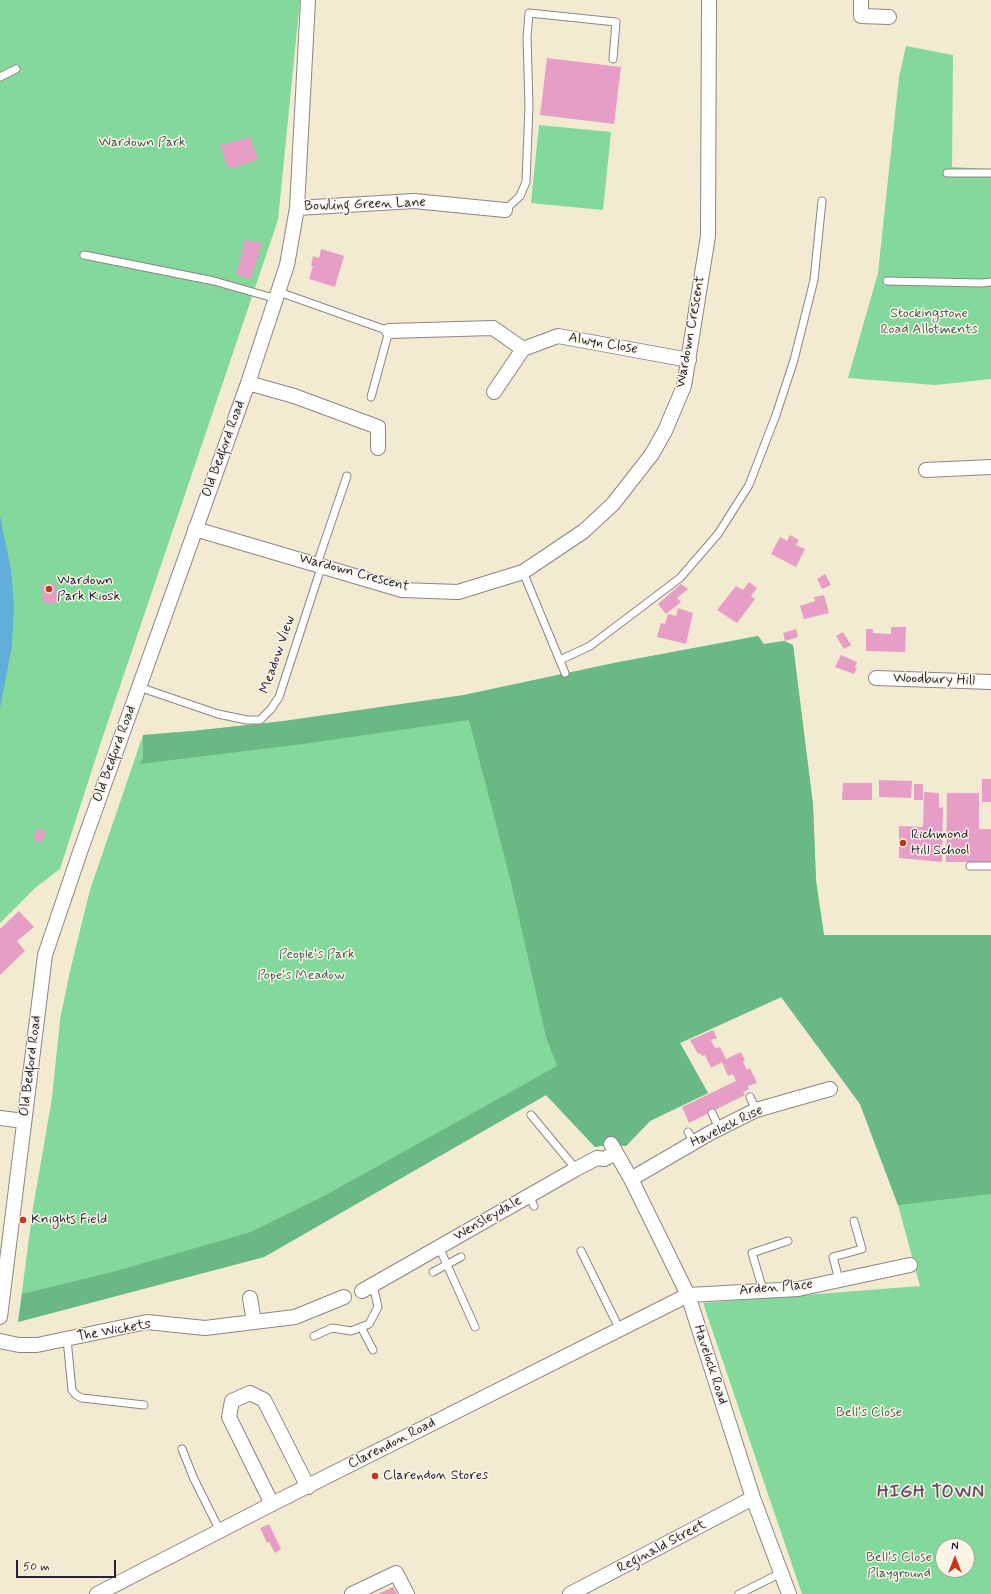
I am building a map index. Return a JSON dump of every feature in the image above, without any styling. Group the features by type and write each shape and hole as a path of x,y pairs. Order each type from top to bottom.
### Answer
{"street":[{"name":"Old Bedford Road","path":"0,1316 3,1264 24,1120 45,955 79,854 248,383 278,295 288,258 297,208 308,0"},
{"name":"Wardown Crescent","path":"195,529 320,564 402,590 458,592 523,572 584,531 613,504 652,454 665,431 684,386 689,360 708,236 709,0"},
{"path":"861,0 862,16 889,17"},
{"name":"Bowling Green Lane","path":"297,208 414,201 504,210"},
{"path":"389,331 493,328 523,349 494,392"},
{"name":"Alwyn Close","path":"523,349 558,336 689,360"},
{"path":"248,383 294,396 378,427 378,448"},
{"path":"926,470 991,467"},
{"name":"Woodbury Hill","path":"876,678 991,682"},
{"name":"Havelock Rise","path":"631,1179 691,1137 719,1128 753,1103 830,1089"},
{"path":"0,1118 24,1120"},
{"name":"Wensleydale","path":"368,1288 439,1247 531,1201 576,1170 597,1158 604,1158 614,1149"},
{"name":"Havelock Road","path":"614,1149 631,1179 688,1295 752,1498 789,1594"},
{"name":"Arden Place","path":"688,1295 798,1289 910,1265"},
{"name":"Clarendon Road","path":"97,1594 272,1504 688,1295"},
{"path":"250,1298 254,1322"},
{"name":"The Wickets","path":"0,1341 19,1345 37,1345 147,1322 205,1328 295,1317 344,1298"},
{"path":"272,1504 229,1417 232,1401 244,1395 250,1393 264,1400 308,1487"},
{"name":"Reginald Street","path":"570,1594 752,1498"},
{"path":"352,1594 396,1573 407,1594"}],"lane":[{"path":"504,210 520,196 526,182 529,106 527,37 529,13 616,22 613,59"},
{"path":"0,77 16,69"},
{"path":"947,173 991,173"},
{"path":"560,660 590,646 680,578 718,534 749,485 776,415 794,360 812,287 822,200"},
{"path":"84,255 214,280 278,295 389,331 371,397"},
{"path":"887,281 991,282"},
{"path":"320,564 347,476"},
{"name":"Meadow View","path":"139,687 218,714 247,720 260,720 271,709 279,697 320,564"},
{"path":"523,572 565,673"},
{"path":"970,866 991,866"},
{"path":"712,1113 719,1128"},
{"path":"531,1115 576,1170"},
{"path":"840,1280 833,1257 862,1249 854,1221"},
{"path":"764,1290 752,1253 788,1240"},
{"path":"439,1247 475,1327"},
{"path":"581,1251 620,1330"},
{"path":"434,1272 461,1258"},
{"path":"314,1336 332,1328 351,1331 369,1324 378,1307 368,1288"},
{"path":"362,1327 373,1350"},
{"path":"67,1339 72,1390 76,1395 82,1398 144,1405"},
{"path":"182,1449 194,1479 220,1531"},
{"path":"739,1594 781,1573"}],"green space":[{"name":"Wardown Park","path":"0,0 300,0 278,220 99,748 60,869 35,888 0,923"},
{"name":"Stockingstone Road Allotments","path":"906,46 953,55 952,167 991,169 991,379 935,385 848,378 878,273 899,77"},
{"path":"539,125 611,132 603,210 531,203"},
{"name":"People's Park","path":"758,636 764,644 784,641 793,645 813,805 816,881 824,935 991,935 991,1594 802,1594 703,1303 920,1286 898,1205 860,1104 782,997 680,1043 708,1093 650,1121 626,1146 611,1144 595,1147 546,1095 264,1257 18,1322 33,1208 52,1098 60,1020 70,971 90,890 143,735 284,721 464,695 614,663"},
{"path":"758,636 764,644 784,641 793,645 813,805 816,881 824,935 991,935 991,1194 898,1205 860,1104 781,997 680,1043 708,1093 650,1121 626,1146 611,1144 595,1147 546,1095 264,1257 18,1322 22,1294 116,1271 251,1232 326,1195 557,1066 546,1037 510,878 469,720 303,744 140,764 143,758 143,735 284,721 464,695 614,663"}],"water":[{"path":"0,516 11,570 14,604 12,646 0,708"}],"building":[{"path":"547,58 621,67 614,124 540,115"},
{"path":"250,137 258,160 228,169 220,145"},
{"path":"245,240 262,243 251,279 236,275"},
{"path":"321,249 344,256 335,287 309,279 313,266 311,266 313,256 319,258"},
{"path":"790,535 799,540 796,545 805,549 796,567 771,554 780,537 787,541"},
{"path":"825,574 831,585 822,589 817,579"},
{"path":"749,582 757,588 751,596 755,599 737,623 717,610 736,586 743,590"},
{"name":"Wardown Park Kiosk","path":"56,584 57,603 43,603 42,585"},
{"path":"681,584 688,589 677,598 681,602 666,614 658,604"},
{"path":"824,595 829,613 804,619 800,606 815,601 814,597"},
{"path":"678,608 693,613 686,644 657,637 661,623 665,624 668,614 676,616"},
{"path":"891,627 906,627 905,652 866,651 866,629 873,629 873,633 891,634"},
{"path":"796,629 798,637 785,641 783,633"},
{"path":"843,632 851,645 844,649 836,636"},
{"path":"841,655 857,662 855,667 857,668 854,674 835,667"},
{"path":"982,779 991,779 991,802 982,802"},
{"path":"879,780 912,781 911,798 879,797"},
{"path":"843,783 872,783 872,800 842,800"},
{"path":"914,784 923,784 923,800 914,800"},
{"path":"924,792 939,793 939,808 943,807 942,862 899,858 899,826 923,827"},
{"path":"947,793 979,793 979,829 991,829 991,862 946,862"},
{"path":"37,828 46,831 41,843 33,839"},
{"path":"19,911 34,927 17,941 25,951 0,975 0,929"},
{"path":"713,1030 717,1038 711,1040 715,1048 720,1047 726,1059 741,1052 745,1060 743,1062 747,1070 750,1068 757,1083 748,1086 749,1089 743,1092 745,1095 689,1123 682,1107 736,1081 733,1074 728,1076 722,1062 711,1068 705,1055 702,1056 700,1053 698,1054 690,1040"},
{"path":"269,1524 281,1549 275,1553 269,1542 267,1543 260,1528"},
{"path":"393,1587 397,1594 378,1594"}],"place":[{"name":"Wardown Park Kiosk","path":"49,589"},
{"name":"Richmond Hill School","path":"903,843"},
{"name":"Knights Field","path":"23,1220"},
{"name":"Clarendon Stores","path":"375,1476"}],"district":[{"name":"HIGH TOWN","path":"931,1493"}],"park label":[{"name":"Pope's Meadow","path":"301,976"},
{"name":"Bell's Close","path":"869,1413"},
{"name":"Bell's Close Playground","path":"899,1566"}]}
